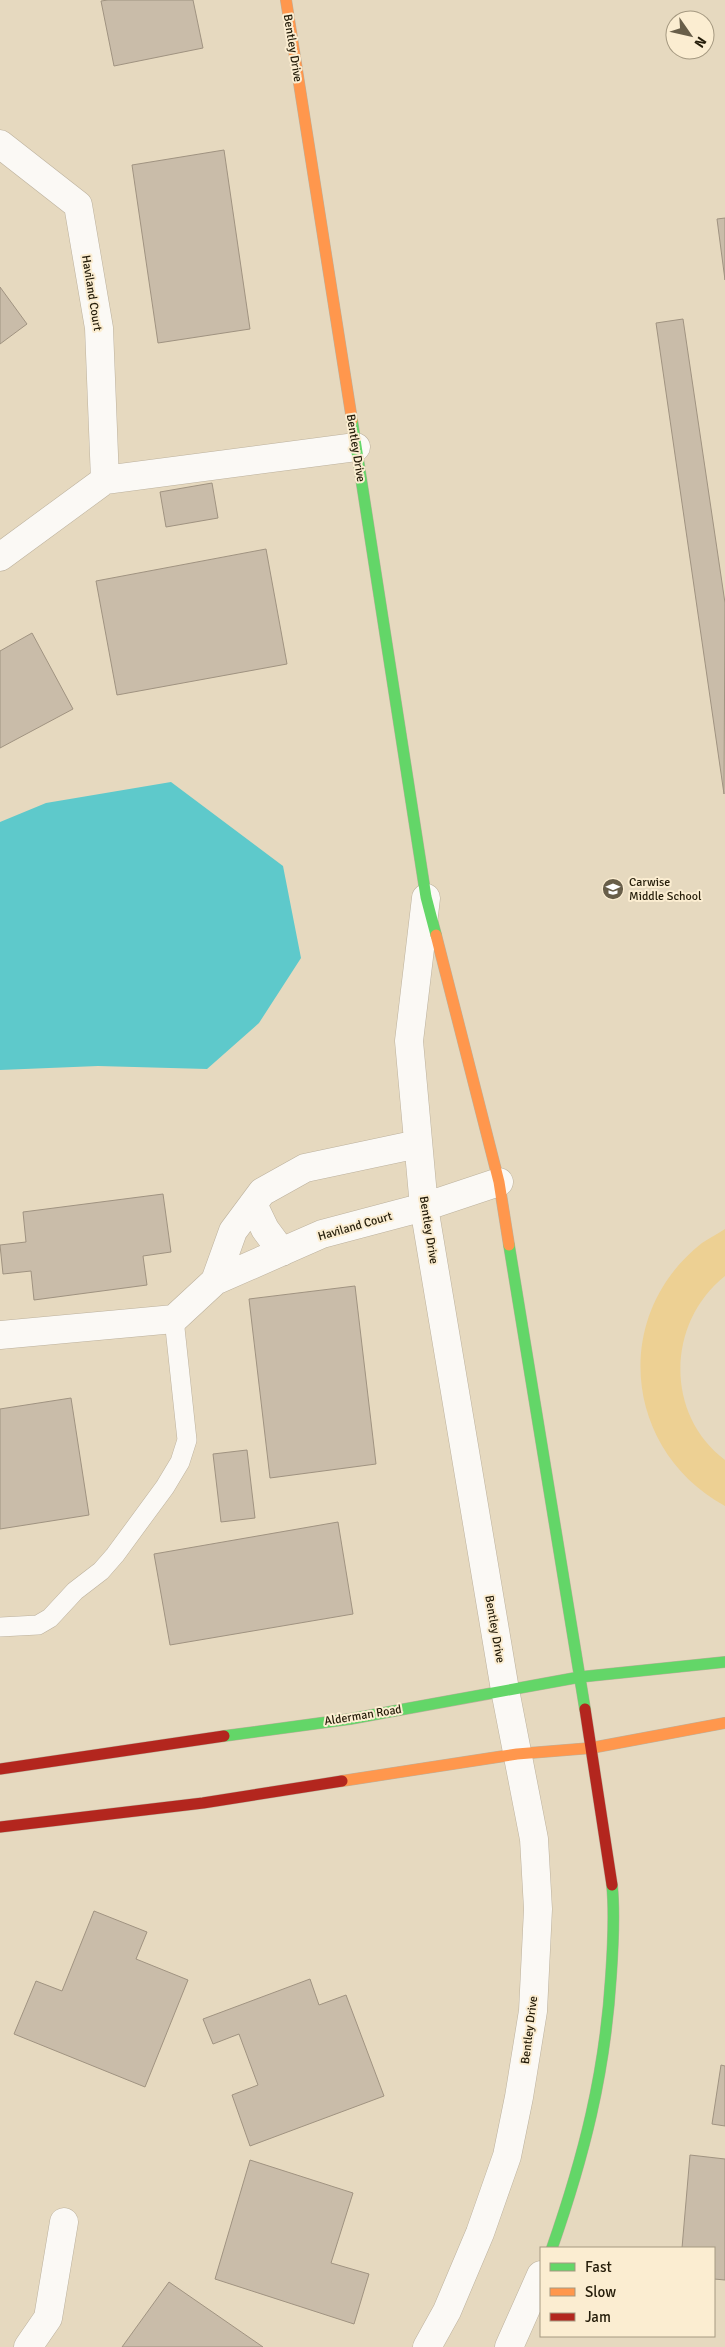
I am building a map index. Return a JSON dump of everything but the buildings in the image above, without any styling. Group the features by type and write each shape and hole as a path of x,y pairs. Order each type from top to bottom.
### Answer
{"street":[{"name":"Bentley Drive","path":"286,0 426,897 499,1182 580,1677 612,1888 613,1953 608,2028 592,2118 573,2187 552,2247"},
{"name":"Haviland Court","path":"0,144 78,205 99,328 105,480"},
{"path":"0,557 105,480 356,447"},
{"name":"Bentley Drive","path":"426,897 409,1041 424,1207 517,1754 534,1839 538,1909 533,2011 520,2096 506,2156 480,2233 451,2302 426,2347"},
{"name":"Haviland Court","path":"215,1281 233,1231 262,1192 305,1168 418,1144"},
{"name":"Haviland Court","path":"174,1319 215,1281 322,1234 424,1207 499,1182"},
{"path":"253,1204 265,1229 282,1252"},
{"path":"0,1335 174,1319"},
{"name":"Alderman Road","path":"0,1769 139,1747 350,1718 580,1677 725,1662"},
{"path":"0,1827 203,1804 517,1754 591,1748 725,1723"},
{"path":"28,2347 48,2318 64,2222"},
{"path":"509,2347 540,2277"}],"lane":[{"path":"0,1627 38,1625 50,1618 75,1591 101,1571 115,1555 165,1487 180,1462 187,1440 174,1319"}],"shaded area":[{"path":"725,1229 725,1276 706,1295 692,1318 683,1342 680,1368 683,1394 691,1418 705,1441 725,1460 725,1506 691,1482 666,1452 649,1418 641,1381 642,1343 653,1307 672,1273 702,1243"}],"water":[{"path":"171,782 283,866 301,958 259,1023 207,1069 98,1066 0,1070 0,822 46,803"}],"traffic: fast":[{"path":"352,420 426,897 436,935"},
{"path":"509,1245 585,1709"},
{"path":"224,1736 350,1719 580,1677 725,1662"},
{"path":"552,2247 583,2147 604,2047 614,1919 612,1885"}],"traffic: slow":[{"path":"286,0 352,420"},
{"path":"436,935 499,1182 509,1245"},
{"path":"342,1781 517,1754 591,1748 725,1723"}],"traffic: jam":[{"path":"585,1709 612,1885"},
{"path":"0,1769 224,1736"},
{"path":"0,1827 203,1803 342,1781"}],"place":[{"name":"Carwise Middle School","path":"613,889"}]}
